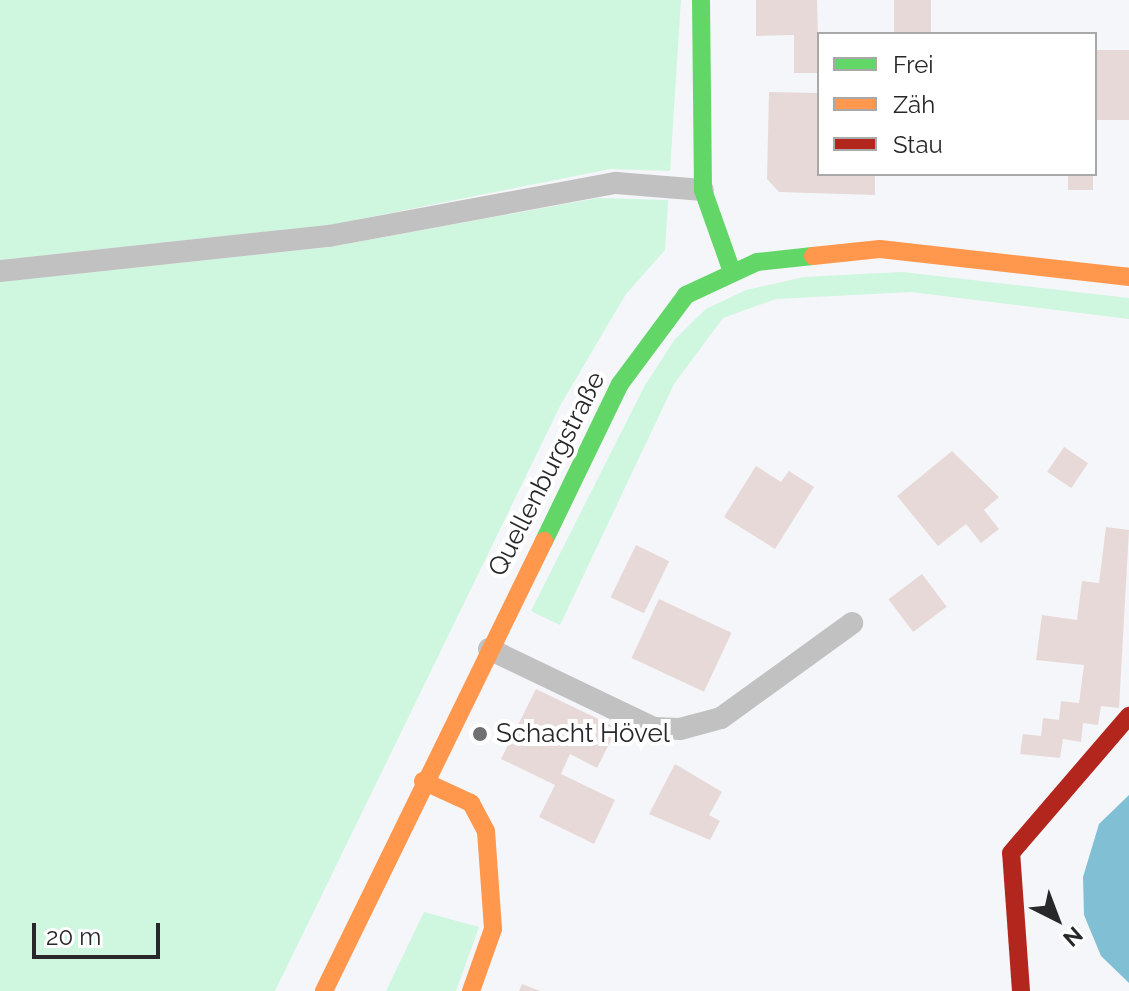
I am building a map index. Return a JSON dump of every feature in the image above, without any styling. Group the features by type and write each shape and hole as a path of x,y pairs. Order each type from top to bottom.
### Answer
{"street":[{"path":"701,0 703,190 707,218 731,269"},
{"name":"Quellenburgstraße","path":"324,991 423,781 654,330 686,295 731,269 784,256 880,249 1129,277"},
{"path":"1021,991 1011,853 1129,716"},
{"path":"423,781 471,803 486,831 493,929 471,991"}],"lane":[{"path":"0,271 329,236 616,183 703,190"},
{"path":"489,649 654,728 680,729 721,718 852,623"}],"green space":[{"path":"0,0 681,0 670,171 610,169 330,225 0,260"},
{"path":"598,198 668,200 665,250 626,294 561,404 275,991 0,991 0,282 330,247"},
{"path":"902,272 1129,298 1129,319 911,292 776,299 723,318 674,384 560,625 531,611 644,387 675,339 706,309 746,290 804,277"},
{"path":"424,912 479,927 456,991 386,991"}],"water":[{"path":"1129,795 1129,983 1101,956 1084,915 1083,877 1099,824"}],"building":[{"path":"756,0 817,0 817,73 794,73 794,35 756,36"},
{"path":"894,0 931,0 931,32 894,32"},
{"path":"1097,50 1129,50 1129,120 1097,120"},
{"path":"769,92 817,93 817,176 875,176 875,195 779,192 767,179"},
{"path":"1068,176 1093,176 1093,190 1068,190"},
{"path":"1064,447 1088,463 1071,488 1047,472"},
{"path":"952,451 999,497 984,510 999,529 981,543 966,524 938,546 897,496"},
{"path":"756,466 781,482 789,471 814,487 775,549 724,517"},
{"path":"1106,527 1129,530 1119,708 1101,706 1098,725 1083,723 1081,742 1063,739 1060,758 1020,754 1023,734 1041,736 1043,718 1059,720 1061,701 1079,703 1084,665 1036,660 1042,615 1077,620 1082,581 1099,583"},
{"path":"636,545 669,561 644,613 611,597"},
{"path":"922,574 947,607 913,632 888,599"},
{"path":"659,599 732,633 704,692 632,658"},
{"path":"536,689 617,728 597,768 570,754 561,774 615,800 594,844 539,817 555,785 501,759"},
{"path":"675,764 722,792 709,815 720,821 710,840 649,814"},
{"path":"522,984 540,991 519,991"}],"traffic: fast":[{"path":"701,0 703,190 731,269"},
{"path":"544,541 620,384 686,295 757,262 813,256"}],"traffic: slow":[{"path":"813,256 880,249 1129,277"},
{"path":"324,991 544,541"},
{"path":"423,781 471,803 486,831 493,929 471,991"}],"traffic: jam":[{"path":"1021,991 1011,853 1129,716"}],"place":[{"name":"Schacht Hövel","path":"480,734"}]}
